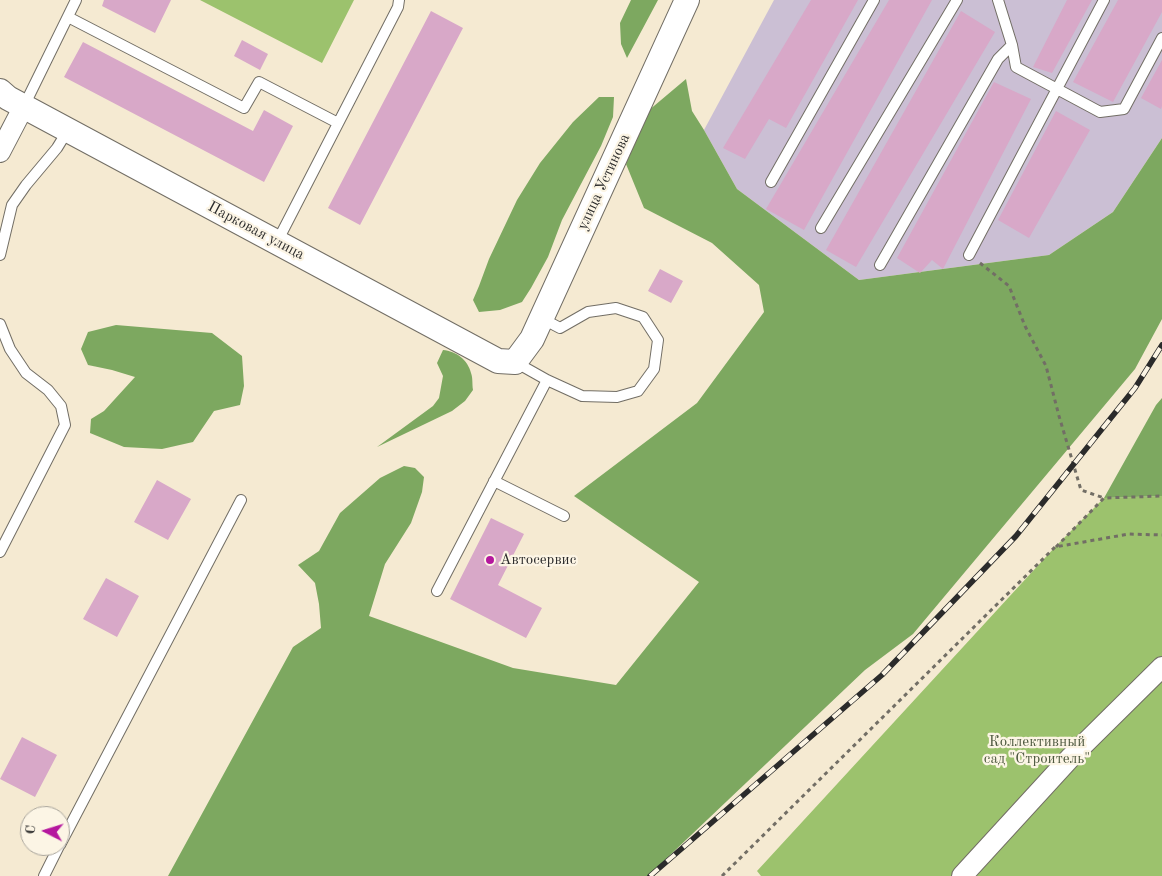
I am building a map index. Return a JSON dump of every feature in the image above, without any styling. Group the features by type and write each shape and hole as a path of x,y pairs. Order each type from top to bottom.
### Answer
{"street":[{"name":"улица Устинова","path":"515,362 532,339 688,0"},
{"name":"Парковая улица","path":"0,91 8,98 498,361 515,362"},
{"path":"0,152 24,106"},
{"path":"962,876 1071,757 1162,667"}],"lane":[{"path":"24,106 76,0"},
{"path":"277,242 398,7 399,0"},
{"path":"771,182 874,0"},
{"path":"821,228 957,0"},
{"path":"998,0 1012,45 1016,67 1100,112 1124,109 1162,38"},
{"path":"969,256 1104,0"},
{"path":"68,17 244,108 259,82 338,124"},
{"path":"880,265 998,59 1012,45"},
{"path":"0,255 12,205 57,148 68,130"},
{"path":"515,362 547,380 582,396 617,398 638,391 654,370 658,340 643,317 616,308 588,312 560,328 541,318"},
{"path":"0,324 10,349 26,373 48,390 61,406 65,425 0,552"},
{"path":"437,590 547,380"},
{"path":"494,481 564,516"},
{"path":"70,826 241,500"},
{"path":"44,876 54,856"}],"path":[{"path":"969,256 1009,286 1025,326 1046,366 1081,490 1104,498 1162,496"},
{"path":"722,876 1104,498"},
{"path":"1055,547 1129,534 1162,535"}],"shaded area":[{"path":"774,0 1162,0 1162,138 1113,212 1049,255 859,280 737,189 704,130"}],"green space":[{"path":"200,0 354,0 322,63"},
{"path":"631,0 658,0 627,58 621,44 620,23"},
{"path":"686,79 692,111 737,189 859,280 1049,255 1113,212 1162,138 1162,319 1135,369 913,634 865,670 648,876 168,876 293,647 321,628 315,583 298,565 319,551 340,513 380,478 404,466 415,468 424,477 422,492 411,523 385,564 369,616 513,668 616,685 699,582 574,496 697,403 764,312 759,285 712,243 644,208 626,164 648,111"},
{"path":"599,97 614,97 613,117 601,146 562,220 548,257 531,288 522,302 500,310 479,312 473,300 489,259 517,200 540,163 573,122"},
{"path":"116,325 212,333 242,356 244,386 240,405 214,411 193,442 162,449 124,447 90,433 91,419 104,411 135,377 88,365 81,349 88,332"},
{"path":"443,350 457,354 467,364 472,375 473,390 465,401 452,411 377,447 433,406 439,398 443,376 437,363"},
{"path":"1162,398 1162,496 1104,498 1156,405"},
{"name":"Коллективный сад \"Строитель\"","path":"1162,496 1162,876 761,876 757,871 1055,547 1104,498"}],"building":[{"path":"104,0 171,0 155,33 102,6"},
{"path":"811,0 858,0 786,128 769,119 745,159 723,148"},
{"path":"889,0 932,0 804,230 766,209"},
{"path":"1067,0 1092,0 1052,73 1033,67"},
{"path":"1118,0 1162,0 1162,12 1113,102 1073,82"},
{"path":"431,11 463,28 360,225 328,208"},
{"path":"961,11 995,32 856,267 826,250"},
{"path":"242,40 268,54 260,70 234,56"},
{"path":"83,42 253,131 264,110 293,126 264,182 64,77"},
{"path":"1162,60 1162,106 1161,109 1141,98"},
{"path":"994,82 1031,99 943,269 932,260 920,273 897,258"},
{"path":"1056,111 1090,130 1029,238 998,220"},
{"path":"660,269 683,281 671,303 648,291"},
{"path":"157,480 191,499 168,540 134,522"},
{"name":"Автосервис","path":"491,518 524,534 498,585 542,608 526,638 450,599"},
{"path":"106,578 139,596 117,637 83,619"},
{"path":"22,737 57,755 35,797 0,779"}],"railway":[{"path":"650,876 882,675 1016,536 1135,388 1162,345"}],"place":[{"name":"Автосервис","path":"490,560"}]}
